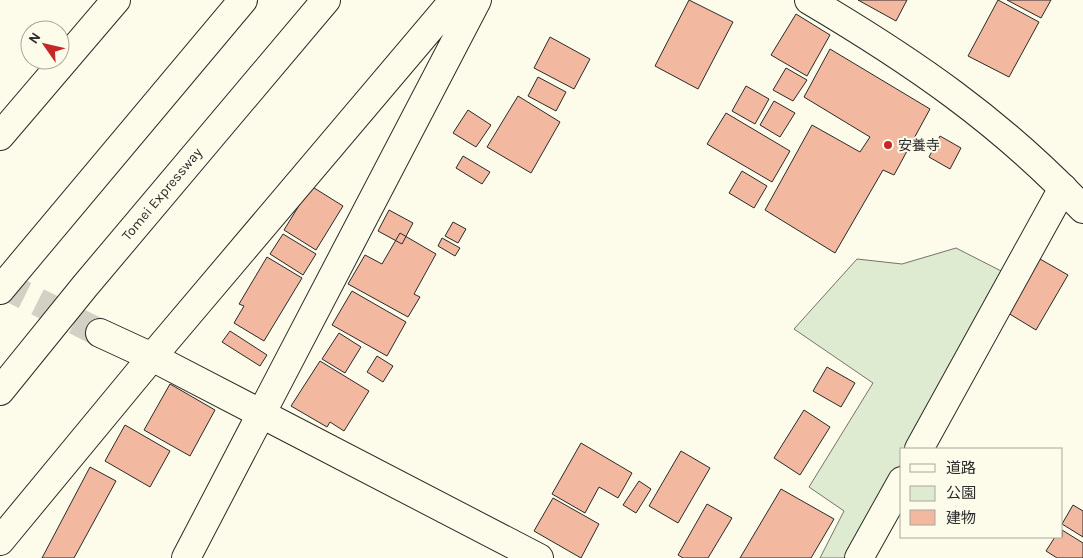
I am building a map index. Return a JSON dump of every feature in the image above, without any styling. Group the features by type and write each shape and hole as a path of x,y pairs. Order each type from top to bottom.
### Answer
{"main road":[{"path":"0,136 116,0"},
{"path":"0,290 243,0"},
{"name":"Tomei Expressway","path":"0,390 84,286 326,0"},
{"path":"0,541 152,357 454,0"},
{"path":"186,558 477,0"},
{"path":"808,0 872,37 930,76 1042,166 1083,209"},
{"path":"920,448 1063,188"},
{"path":"100,332 152,357 539,558"},
{"path":"859,558 900,485"}],"green space":[{"path":"956,248 1009,275 910,448 900,448 900,465 846,558 820,558 844,511 809,487 873,383 794,329 857,259 902,264"}],"building":[{"path":"689,0 733,22 698,89 655,66"},
{"path":"858,0 907,0 896,21"},
{"path":"998,0 1039,22 1009,77 968,56"},
{"path":"1007,0 1051,0 1041,18"},
{"path":"796,14 830,35 807,76 771,55"},
{"path":"550,37 590,59 574,89 534,68"},
{"name":"安養寺","path":"830,49 930,109 894,175 883,170 835,253 765,210 812,125 860,152 870,137 804,97"},
{"path":"786,68 807,80 793,101 773,90"},
{"path":"538,77 566,92 556,111 528,96"},
{"path":"746,86 769,99 755,124 732,111"},
{"path":"518,96 560,122 531,173 487,147"},
{"path":"774,101 795,113 780,137 760,125"},
{"path":"468,110 491,125 476,147 453,133"},
{"path":"726,113 790,151 772,182 707,144"},
{"path":"940,136 961,148 950,169 929,157"},
{"path":"463,156 490,172 482,184 456,168"},
{"path":"742,171 767,186 754,208 729,193"},
{"path":"311,186 343,206 316,250 284,230"},
{"path":"389,210 413,223 402,244 378,231"},
{"path":"453,222 466,229 458,243 445,236"},
{"path":"400,233 436,254 414,294 420,297 408,317 348,284 365,255 382,264"},
{"path":"283,234 316,254 303,275 270,254"},
{"path":"442,238 460,248 455,256 438,246"},
{"path":"267,257 302,278 264,341 234,323 244,306 239,304"},
{"path":"1040,259 1068,275 1036,330 1008,313"},
{"path":"352,291 406,322 387,356 332,325"},
{"path":"230,331 267,355 260,366 222,342"},
{"path":"339,333 361,347 345,373 322,359"},
{"path":"377,356 393,366 383,382 367,372"},
{"path":"320,361 369,391 344,431 330,422 327,427 291,406"},
{"path":"827,367 855,383 841,407 813,391"},
{"path":"170,384 215,410 190,456 144,430"},
{"path":"804,410 830,427 800,475 774,458"},
{"path":"125,425 170,451 150,487 105,461"},
{"path":"581,443 632,473 618,498 599,487 585,513 552,494"},
{"path":"681,451 710,468 678,523 649,506"},
{"path":"90,467 116,481 74,558 42,558"},
{"path":"639,481 651,489 636,513 623,505"},
{"path":"781,489 834,519 811,558 740,558"},
{"path":"553,498 599,524 581,558 534,531"},
{"path":"707,504 732,518 708,558 683,558 678,555"},
{"path":"1073,505 1083,511 1083,537 1063,525"},
{"path":"1063,531 1083,543 1083,558 1057,558 1046,551 1054,538 1063,538"}],"tunnel":[{"path":"0,283 100,333"}],"place":[{"name":"安養寺","path":"888,145"}]}
